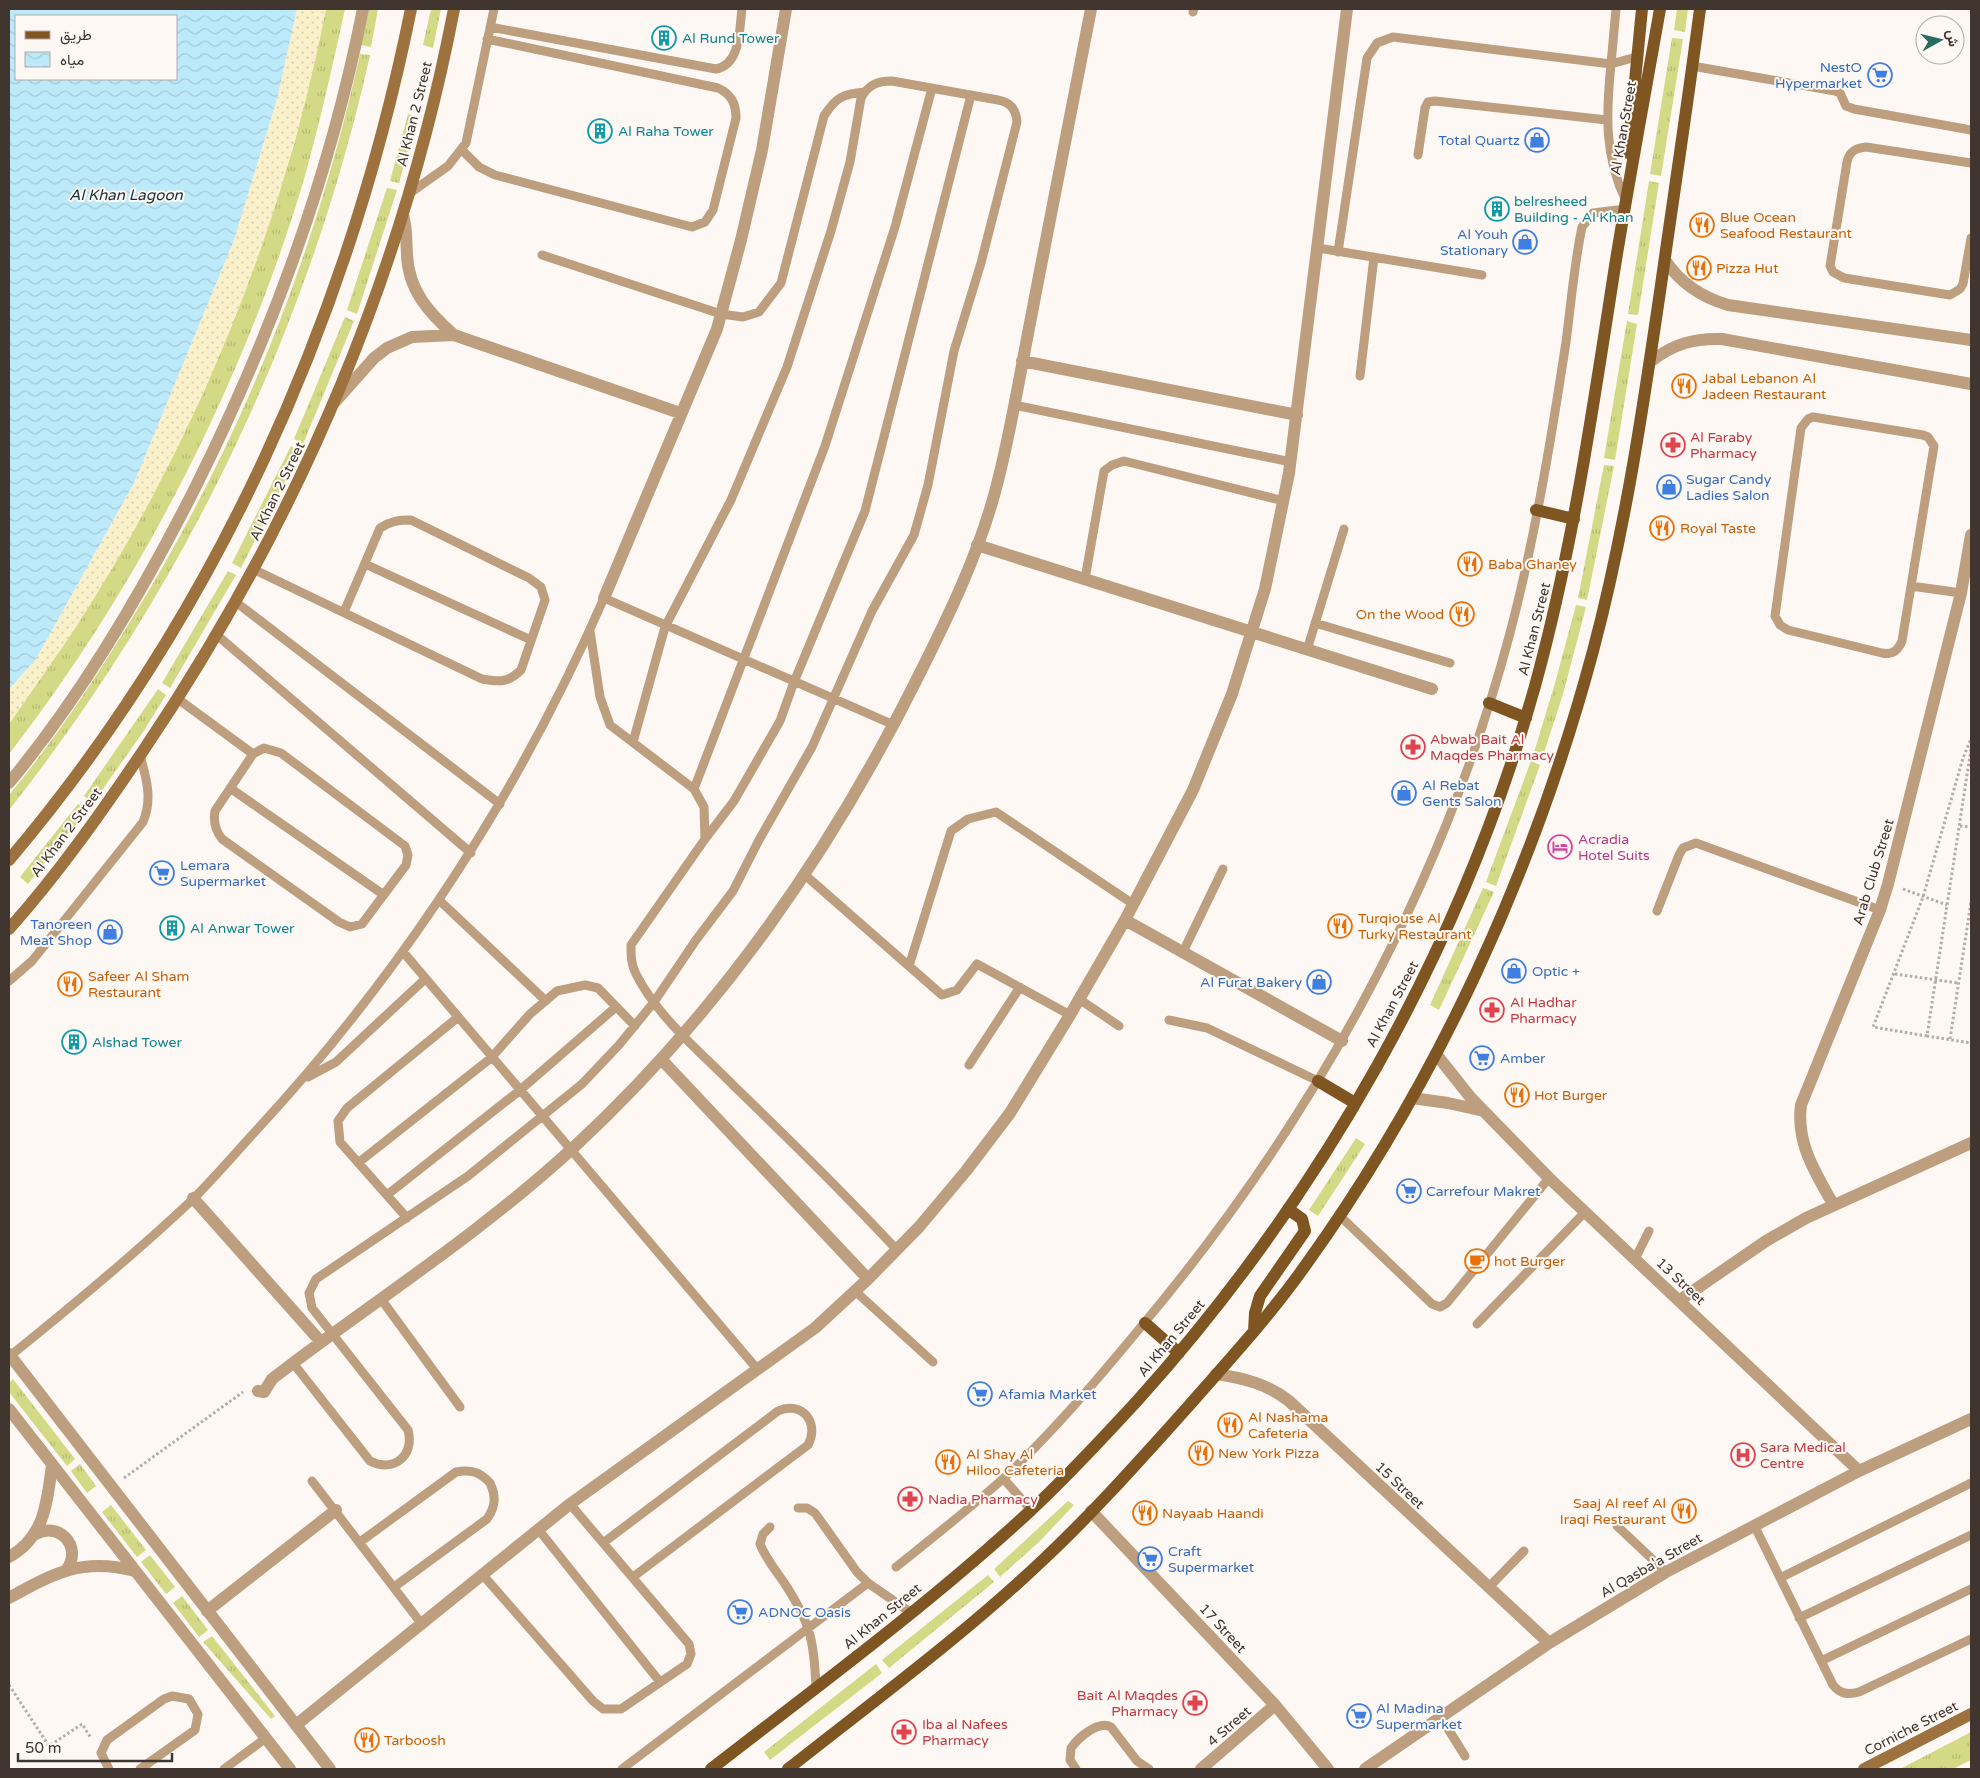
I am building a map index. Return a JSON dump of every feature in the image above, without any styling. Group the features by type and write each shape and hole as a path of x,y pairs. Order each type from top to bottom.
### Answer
{"main road":[{"name":"Al Khan 2 Street","path":"9,860 69,786 132,698 197,590 263,462 320,330 352,236 386,124 411,9"},
{"name":"Al Khan 2 Street","path":"9,929 92,826 178,699 237,603 296,488 334,403 384,275 410,193 432,111 454,9"},
{"path":"1629,182 1628,139 1642,9"},
{"name":"Al Khan Street","path":"711,1769 910,1612 1031,1510 1118,1422 1179,1353 1226,1294 1288,1209 1355,1103 1406,1014 1435,953 1488,826 1526,718 1548,637 1574,519 1594,413 1625,205 1660,9"},
{"path":"788,1769 984,1612 1044,1558 1091,1511 1216,1374 1254,1331 1305,1266 1340,1216 1412,1098 1436,1054 1504,912 1546,804 1565,749 1594,646 1620,534 1650,362 1700,9"},
{"path":"1536,510 1574,519"},
{"path":"1489,703 1526,718"},
{"path":"1318,1081 1355,1103"},
{"path":"1254,1331 1255,1313 1260,1296 1305,1231 1302,1218 1288,1209"},
{"path":"1145,1323 1179,1353"},
{"name":"Corniche Street","path":"1864,1769 1971,1714"}],"street":[{"path":"9,783 56,721 131,605 169,539 235,404 272,316 314,199 342,106 363,9"},
{"path":"604,598 680,413 717,329 741,240 762,150 786,9"},
{"path":"258,1391 264,1392 272,1379 493,1216 570,1150 683,1035 760,939 806,874 866,778 952,608 995,494 1091,9"},
{"path":"296,1724 570,1504 815,1328 897,1250 966,1171 1010,1113 1125,920 1193,790 1232,694 1253,632 1284,501 1291,462 1347,9"},
{"path":"403,215 407,235 408,266 414,288 426,308 454,335"},
{"path":"1664,260 1672,271 1692,289 1728,305 1971,340"},
{"path":"334,403 374,358 386,348 412,337 454,335 680,413"},
{"path":"1650,362 1662,352 1684,343 1707,338 1722,339 1971,384"},
{"path":"1022,361 1297,415"},
{"name":"Arab Club Street","path":"1833,1204 1805,1152 1800,1129 1801,1105 1880,910 1888,884 1961,593 1971,535"},
{"path":"977,545 1432,689"},
{"path":"1125,920 1342,1041"},
{"name":"13 Street","path":"1436,1054 1484,1111 1549,1178 1859,1471"},
{"path":"660,1059 868,1279"},
{"path":"1412,1098 1484,1111"},
{"path":"1680,1300 1772,1237 1833,1204 1971,1143"},
{"path":"193,1198 321,1342"},
{"path":"9,1355 330,1769"},
{"name":"15 Street","path":"1216,1374 1244,1379 1280,1394 1549,1643"},
{"path":"9,1409 290,1769"},
{"name":"Al Qasba'a Street","path":"1365,1769 1549,1643 1666,1572 1859,1471 1971,1419"},
{"path":"9,1557 26,1545 34,1535 46,1510 52,1465"},
{"path":"208,1611 336,1510"},
{"name":"17 Street","path":"1091,1511 1275,1705 1328,1769"},
{"path":"34,1535 47,1530 61,1533 66,1537 70,1543 73,1557 67,1569"},
{"path":"9,1598 67,1569 108,1566 135,1571"},
{"name":"4 Street","path":"1201,1769 1275,1705"}],"lane":[{"path":"410,193 448,166 462,150 470,132 494,9"},
{"path":"490,27 716,69 724,68 734,57 742,9"},
{"path":"896,1567 1003,1478 1083,1395 1145,1323 1228,1218 1270,1159 1342,1041 1398,936 1452,809 1489,703 1510,633 1536,510 1562,365 1582,227 1593,213 1625,205 1611,162 1606,120 1616,9"},
{"path":"1338,252 1367,58 1377,43 1393,37 1611,64 1636,57"},
{"path":"462,150 479,166 495,175 692,227 706,222 713,210 736,118 736,110 731,96 718,88 488,39"},
{"path":"1692,66 1835,91 1840,93 1846,106 1850,108 1971,130"},
{"path":"293,1363 370,1460 384,1466 398,1462 408,1452 410,1445 408,1430 312,1308 309,1293 316,1279 468,1176 582,1084 635,1026 654,1002 696,940 734,891 759,840 812,747 872,611 914,535 928,485 954,351 981,263 1017,122 1014,109 1004,101 884,81 870,86 861,98 850,162 831,231 787,367 731,500 665,627 633,742"},
{"path":"694,789 822,455 895,227 932,88"},
{"path":"542,255 721,314 743,317 759,312 781,283 824,116 833,102 847,94 865,92"},
{"path":"897,1250 838,1188 683,1035 654,1002 635,974 631,959 631,944 734,801 780,721 794,682 866,511 971,95"},
{"path":"1418,155 1425,108 1428,102 1435,100 1606,120"},
{"path":"1971,163 1866,147 1855,149 1851,152 1847,162 1830,266 1833,272 1844,278 1950,295 1964,284 1971,238"},
{"path":"1318,248 1482,275"},
{"path":"1360,376 1374,258"},
{"path":"1014,405 1291,462"},
{"path":"1819,416 1923,435 1932,441 1934,452 1911,586 1902,641 1897,650 1892,653 1882,653 1788,630 1776,621 1775,606 1801,428 1808,419 1819,416"},
{"path":"1085,579 1104,472 1112,465 1124,461 1284,501"},
{"path":"255,570 482,679 501,682 512,678 521,670 545,600 541,587 529,578 411,520 388,522 380,528 344,612"},
{"path":"1307,650 1344,529"},
{"path":"364,564 531,640"},
{"path":"1911,586 1961,593"},
{"path":"9,1355 104,1280 193,1198 304,1080 404,953 471,853 500,804 532,747 590,631 604,598 665,627 894,725"},
{"path":"237,603 500,804"},
{"path":"1315,623 1450,662"},
{"path":"590,631 600,697 610,725 694,789 704,807 705,839"},
{"path":"218,636 471,853"},
{"path":"178,699 253,754"},
{"path":"264,748 281,753 405,846 408,855 406,865 362,924 350,927 338,922 222,839 217,833 214,819 215,811 253,754 264,748"},
{"path":"9,981 32,961 143,822 147,812 149,790 140,755"},
{"path":"230,788 384,895"},
{"path":"909,966 950,831 968,819 996,812 1133,904"},
{"path":"1657,911 1679,855 1683,848 1696,842 1880,910"},
{"path":"1183,952 1223,869"},
{"path":"806,874 942,995 957,990 977,964 1070,1015"},
{"path":"440,900 546,1001"},
{"path":"404,953 424,980 758,1370"},
{"path":"304,1080 336,1062 424,980"},
{"path":"358,1163 491,1058 530,1014 557,991 585,985 598,988 635,1026"},
{"path":"968,1065 1020,987"},
{"path":"1079,999 1119,1026"},
{"path":"386,1195 519,1090 616,1006"},
{"path":"407,1218 340,1142 338,1121 347,1108 457,1018"},
{"path":"1169,1020 1207,1028 1318,1081"},
{"path":"1340,1216 1432,1304 1440,1306 1447,1303 1549,1178"},
{"path":"1477,1324 1585,1212"},
{"path":"1635,1259 1650,1231"},
{"path":"855,1291 933,1362"},
{"path":"381,1299 460,1407"},
{"path":"603,1543 778,1411 791,1407 805,1412 812,1424 813,1431 808,1445 633,1577"},
{"path":"360,1542 456,1472 475,1471 490,1483 495,1501 492,1511 486,1519 394,1588"},
{"path":"1003,1478 1031,1510"},
{"path":"312,1481 421,1623"},
{"path":"1780,1578 1971,1483"},
{"path":"482,1574 598,1706 610,1711 621,1709 687,1664 690,1659 691,1649 633,1577 570,1504"},
{"path":"798,1508 807,1508 816,1514 857,1572 868,1583 910,1612"},
{"path":"1754,1525 1836,1689 1845,1694 1854,1694 1971,1639"},
{"path":"1618,1526 1666,1572"},
{"path":"770,1527 762,1534 762,1549 800,1607 809,1626 815,1655 816,1687"},
{"path":"538,1529 660,1682"},
{"path":"1800,1618 1971,1536"},
{"path":"1488,1588 1524,1551"},
{"path":"622,1769 868,1583"},
{"path":"1821,1661 1971,1588"},
{"path":"109,1769 101,1753 107,1740 164,1699 172,1696 188,1699 198,1714 195,1730 140,1769"},
{"path":"1440,1716 1466,1756"},
{"path":"1076,1769 1070,1760 1071,1748 1102,1724 1111,1727 1144,1768"},
{"path":"224,1769 266,1738"}],"path":[{"path":"1971,739 1963,758 1923,897 1895,974 1873,1027 1971,1043"},
{"path":"1926,1036 1971,749"},
{"path":"1960,826 1971,828"},
{"path":"1888,884 1947,906"},
{"path":"1950,1039 1971,902"},
{"path":"1895,974 1958,983"},
{"path":"112,1488 246,1390 258,1391"},
{"path":"9,1685 49,1746 82,1724 101,1753"}],"green space":[{"path":"326,9 345,9 325,98 302,186 249,336 181,483 142,554 101,623 56,690 9,754 9,724 73,631 115,562 152,496 205,389 252,271 294,145"},
{"path":"369,9 378,9 371,47 361,45"},
{"path":"431,9 441,9 433,48 423,45"},
{"path":"1677,9 1688,9 1685,32 1674,30"},
{"path":"1672,38 1683,39 1661,176 1650,174"},
{"path":"360,54 370,55 344,157 312,258 275,357 232,453 184,547 130,638 72,726 9,810 9,795 86,691 168,558 238,420 296,278 342,130"},
{"path":"408,114 417,117 399,183 390,181"},
{"path":"1649,181 1659,183 1638,315 1628,314"},
{"path":"387,188 397,190 357,314 347,310"},
{"path":"345,317 354,321 303,444 294,439"},
{"path":"1627,321 1637,324 1615,460 1604,458"},
{"path":"291,446 300,451 241,568 232,563"},
{"path":"1604,465 1614,466 1587,600 1578,598"},
{"path":"228,571 236,575 170,688 162,683"},
{"path":"1576,605 1586,607 1563,694 1542,759 1533,756"},
{"path":"158,689 166,695 143,732 93,803 84,796"},
{"path":"1531,761 1540,765 1496,886 1486,882"},
{"path":"78,804 87,810 28,884 20,877"},
{"path":"1483,888 1494,892 1439,1010 1430,1005"},
{"path":"1356,1138 1365,1144 1318,1216 1309,1210"},
{"path":"13,1379 75,1459 67,1466 9,1392 9,1383"},
{"path":"80,1464 96,1486 87,1493 71,1471"},
{"path":"1068,1501 1074,1505 1039,1542 1000,1577 994,1569"},
{"path":"111,1505 146,1550 137,1557 102,1512"},
{"path":"150,1555 175,1587 166,1594 141,1562"},
{"path":"988,1575 994,1582 889,1668 882,1660"},
{"path":"182,1596 208,1630 199,1637 173,1603"},
{"path":"212,1636 275,1716 271,1719 203,1642"},
{"path":"876,1664 882,1673 770,1760 764,1752"},
{"path":"1971,1732 1971,1760 1953,1769 1900,1769"}],"sand":[{"path":"297,9 326,9 308,91 286,172 259,253 229,333 195,411 157,488 116,562 72,633 9,724 9,689 36,659 134,483 234,240 277,99"}],"water":[{"name":"Al Khan Lagoon","path":"9,9 297,9 277,99 234,240 134,483 36,659 9,689"}],"place":[{"name":"Al Rund Tower","path":"664,38"},
{"name":"NestO Hypermarket","path":"1880,75"},
{"name":"Al Raha Tower","path":"600,131"},
{"name":"Total Quartz","path":"1537,140"},
{"name":"belresheed Building - Al Khan","path":"1497,209"},
{"name":"Blue Ocean Seafood Restaurant","path":"1702,225"},
{"name":"Al Youh Stationary","path":"1525,242"},
{"name":"Pizza Hut","path":"1699,268"},
{"name":"Jabal Lebanon Al Jadeen Restaurant","path":"1684,386"},
{"name":"Al Faraby Pharmacy","path":"1673,445"},
{"name":"Sugar Candy Ladies Salon","path":"1669,487"},
{"name":"Royal Taste","path":"1662,528"},
{"name":"Baba Ghaney","path":"1470,564"},
{"name":"On the Wood","path":"1462,614"},
{"name":"Abwab Bait Al Maqdes Pharmacy","path":"1413,747"},
{"name":"Al Rebat Gents Salon","path":"1404,793"},
{"name":"Acradia Hotel Suits","path":"1560,847"},
{"name":"Lemara Supermarket","path":"162,873"},
{"name":"Turqiouse Al Turky Restaurant","path":"1340,926"},
{"name":"Al Anwar Tower","path":"172,928"},
{"name":"Tanoreen Meat Shop","path":"110,932"},
{"name":"Optic +","path":"1514,971"},
{"name":"Al Furat Bakery","path":"1319,982"},
{"name":"Safeer Al Sham Restaurant","path":"70,984"},
{"name":"Al Hadhar Pharmacy","path":"1492,1010"},
{"name":"Alshad Tower","path":"74,1042"},
{"name":"Amber","path":"1482,1058"},
{"name":"Hot Burger","path":"1517,1095"},
{"name":"Carrefour Makret","path":"1409,1191"},
{"name":"hot Burger","path":"1477,1261"},
{"name":"Afamia Market","path":"980,1394"},
{"name":"Al Nashama Cafeteria","path":"1230,1425"},
{"name":"New York Pizza","path":"1201,1453"},
{"name":"Sara Medical Centre","path":"1743,1455"},
{"name":"Al Shay Al Hiloo Cafeteria","path":"948,1462"},
{"name":"Nadia Pharmacy","path":"910,1499"},
{"name":"Saaj Al reef Al Iraqi Restaurant","path":"1684,1511"},
{"name":"Nayaab Haandi","path":"1145,1513"},
{"name":"Craft Supermarket","path":"1150,1559"},
{"name":"ADNOC Oasis","path":"740,1612"},
{"name":"Bait Al Maqdes Pharmacy","path":"1195,1703"},
{"name":"Al Madina Supermarket","path":"1359,1716"},
{"name":"Iba al Nafees Pharmacy","path":"904,1732"},
{"name":"Tarboosh","path":"367,1740"}]}
